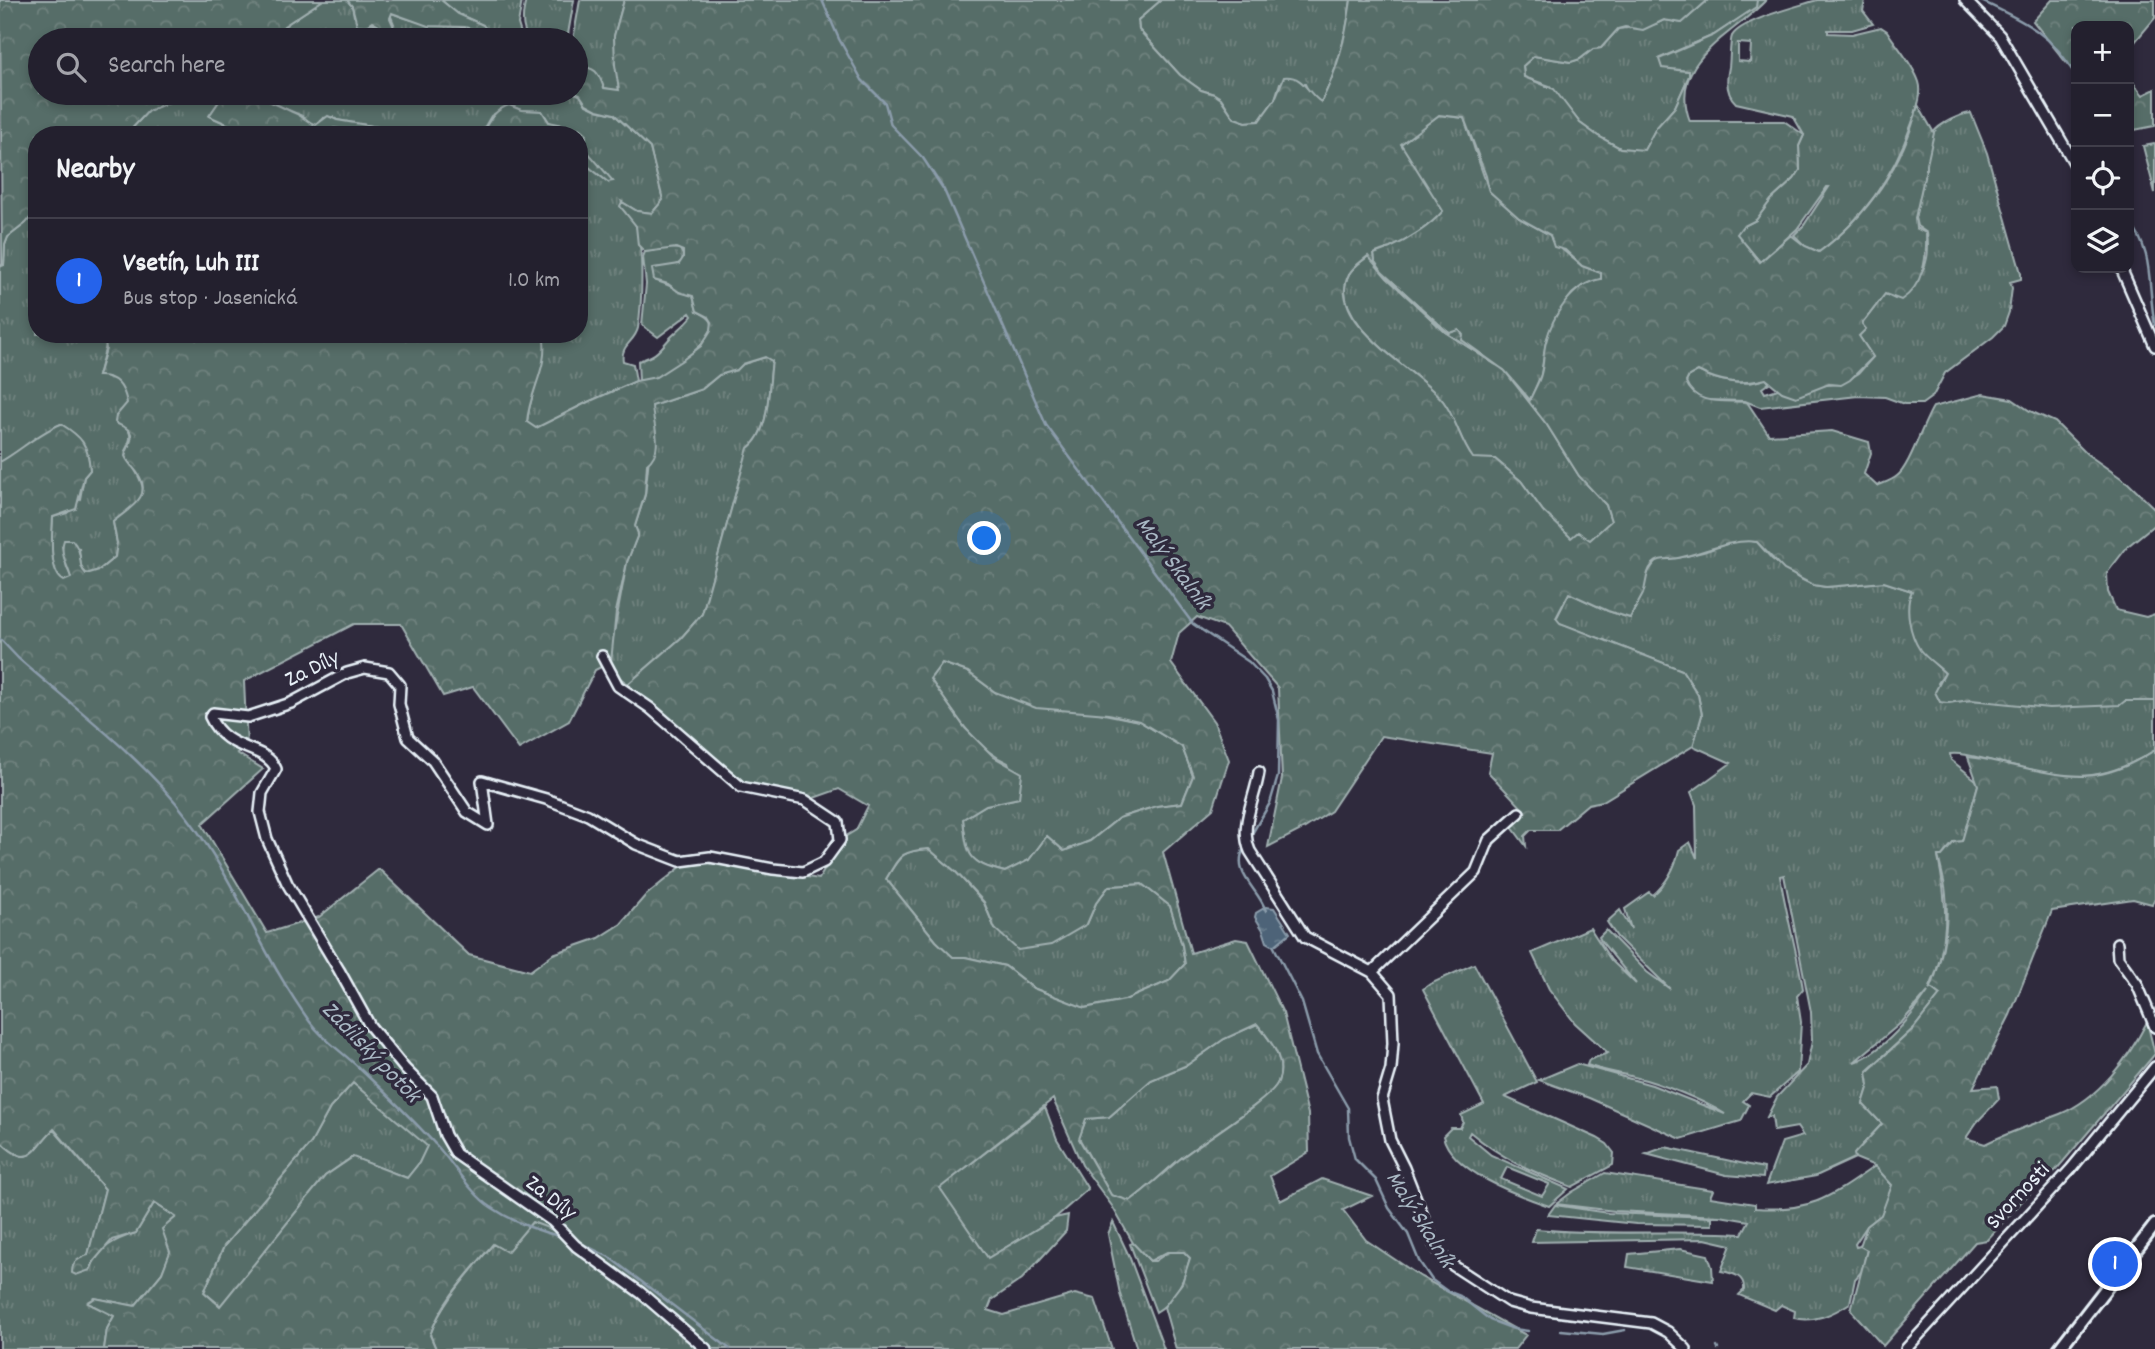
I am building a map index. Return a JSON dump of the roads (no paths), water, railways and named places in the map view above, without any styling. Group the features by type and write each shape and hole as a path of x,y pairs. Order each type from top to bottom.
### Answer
{"street":[{"path":"1965,0 2000,36 2071,157"},
{"path":"2123,273 2155,346"},
{"name":"Za Díly","path":"602,656 618,686 650,708 741,787 805,800 838,822 840,840 824,862 803,872 710,857 680,861 636,844 587,815 546,799 482,781 488,825 467,812 433,761 408,738 399,704 400,685 389,672 365,668 346,673 291,703 248,717 221,712 213,713 210,717 222,735 230,741 273,761 276,769 262,793 260,812 267,839 277,861 370,1026 405,1069 432,1096 444,1135 456,1154 552,1221 575,1245 641,1293 706,1349"},
{"path":"1259,772 1244,830 1244,839 1250,851 1305,937 1372,972 1391,993 1391,1069 1382,1099 1390,1140 1434,1244 1446,1261 1509,1303 1651,1323 1668,1332 1686,1349"},
{"path":"1372,972 1476,872 1489,840 1519,813"},
{"path":"2117,943 2118,958 2137,984 2155,1027"},
{"name":"Svornosti","path":"1906,1349 2071,1169 2155,1067"},
{"path":"2059,1349 2155,1225"}],"water":[{"path":"1266,907 1274,908 1290,933 1274,946 1267,942 1255,917 1256,913"}],"waterway":[{"name":"Malý Skalník","path":"822,0 839,39 862,80 885,103 891,125 923,158 944,190 1046,425 1193,624 1249,662 1272,691 1279,720 1278,776 1270,803 1250,837"},
{"path":"1979,0 2035,29 2057,49 2071,68"},
{"path":"2134,229 2147,258 2155,325"},
{"name":"Zádilský potok","path":"0,639 18,658 129,754 188,818 221,867 278,972 315,1029 409,1117 484,1202 517,1222 563,1237"},
{"name":"Malý Skalník","path":"1245,846 1241,856 1243,873 1266,911"},
{"name":"Malý Skalník","path":"1273,945 1302,1002 1317,1054 1348,1108 1349,1137 1355,1159 1376,1180 1389,1208 1408,1234 1419,1261 1432,1280 1447,1291 1460,1296 1490,1320 1528,1331"},
{"name":"Zádilský potok","path":"573,1239 609,1257 730,1349"},
{"name":"Malý Skalník","path":"1561,1330 1603,1334 1625,1330"}],"place":[{"name":"Vsetín, Luh III","path":"2115,1264"}]}
